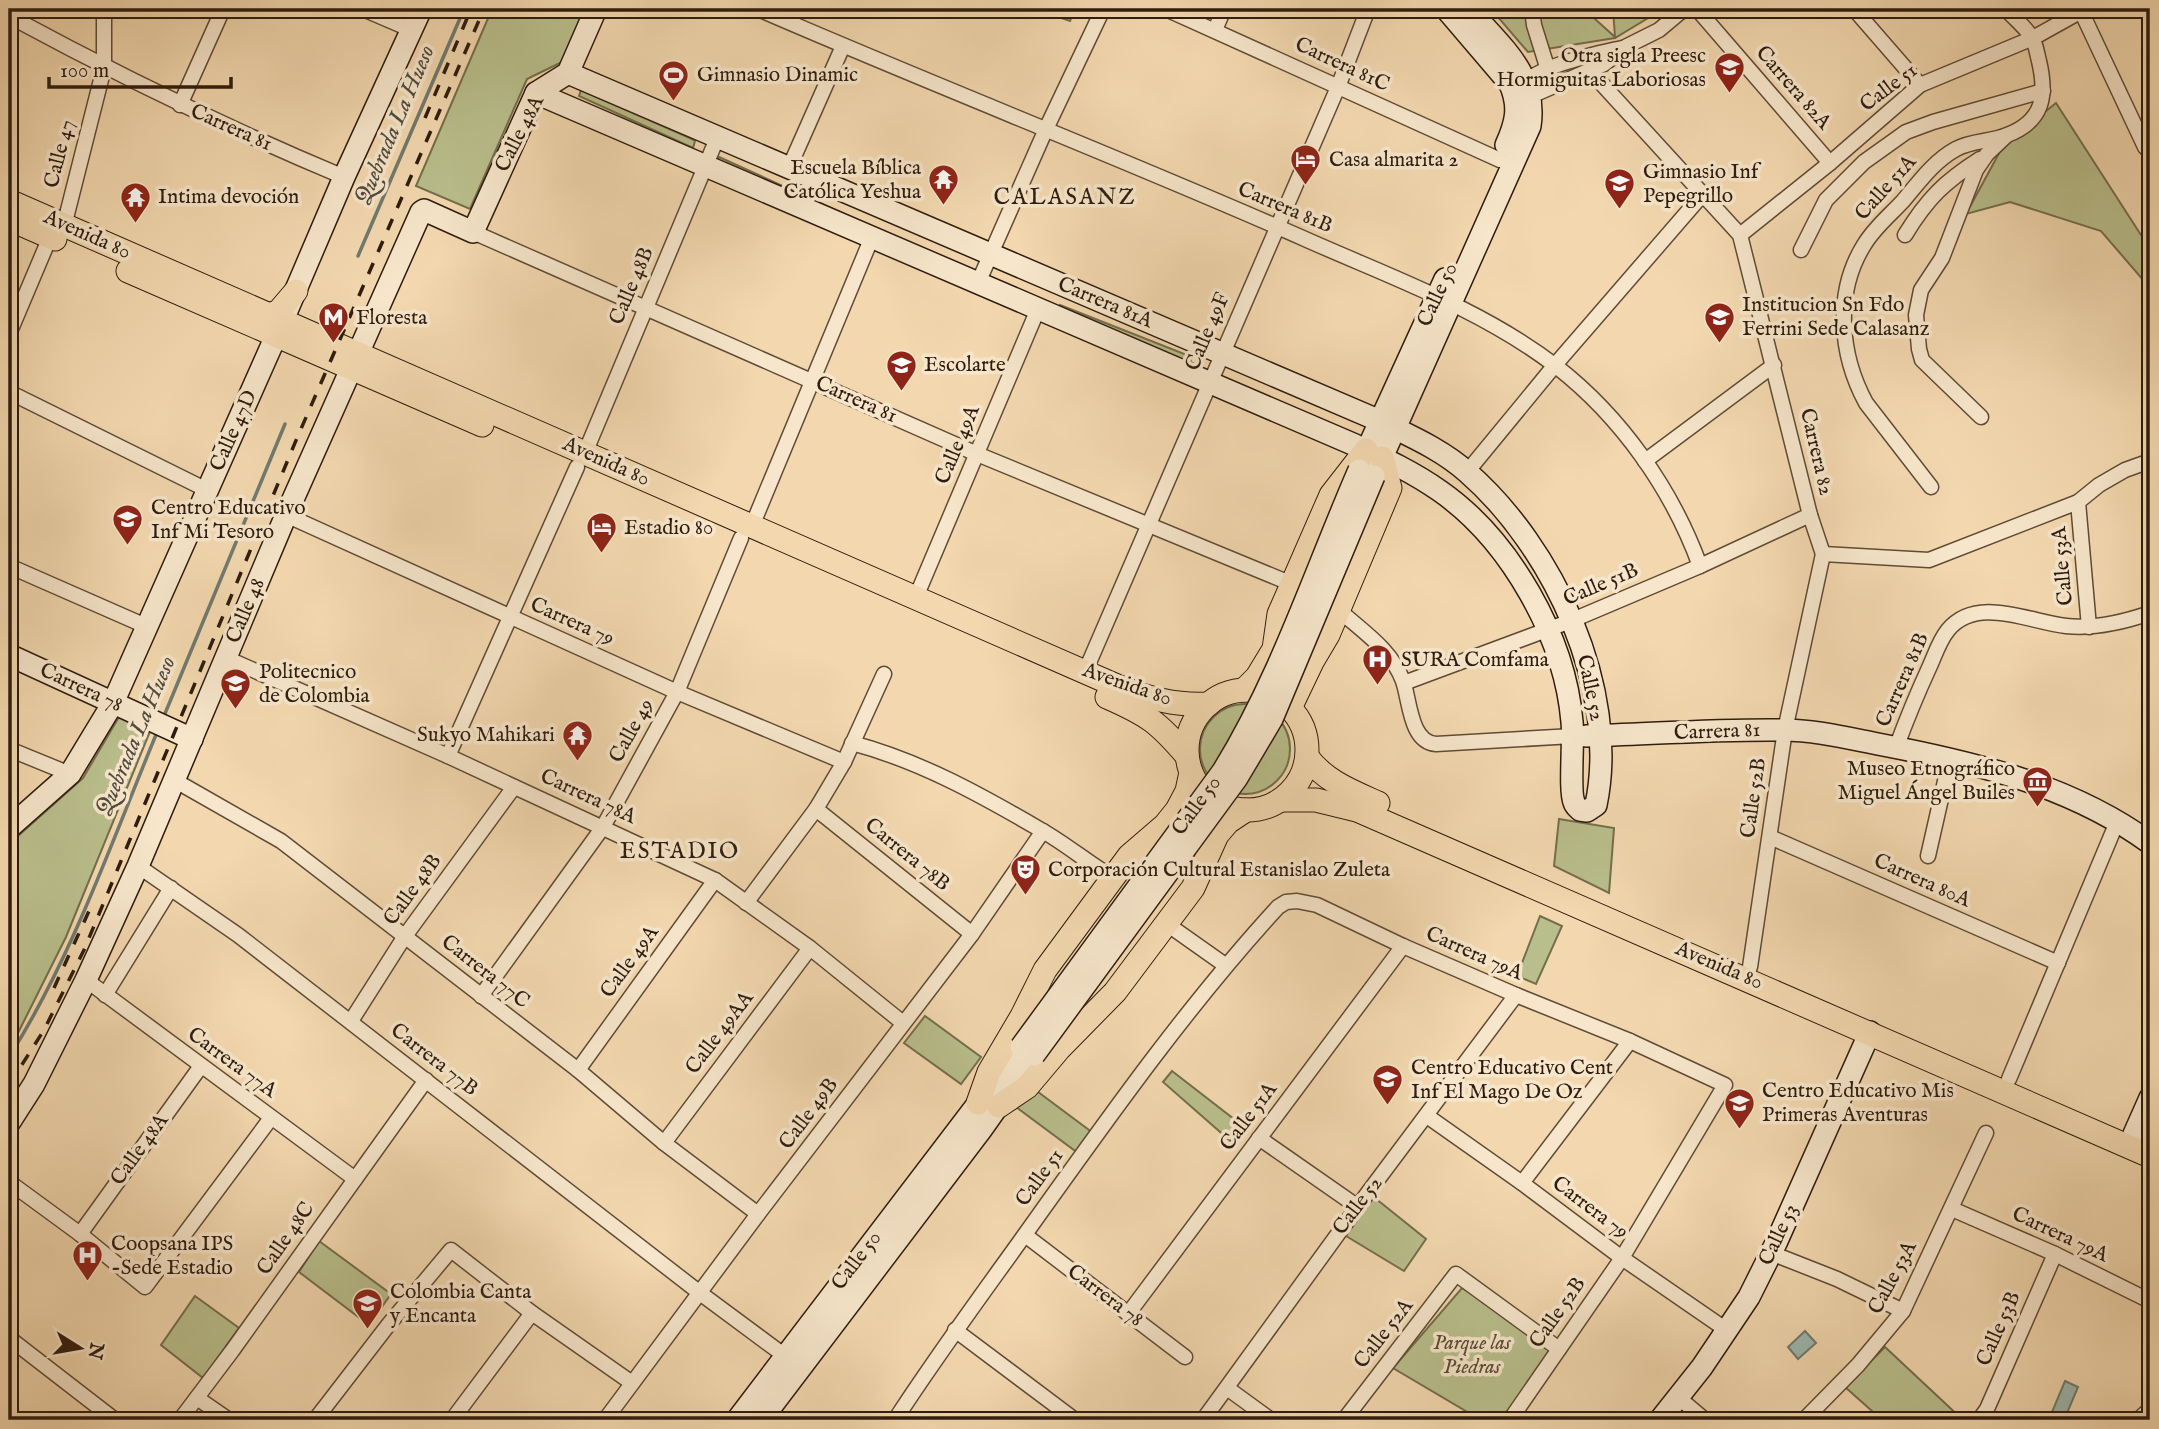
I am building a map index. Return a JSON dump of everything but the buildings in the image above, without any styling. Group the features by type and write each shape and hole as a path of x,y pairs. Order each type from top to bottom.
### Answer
{"main road":[{"name":"Avenida 80","path":"9,201 57,231"},
{"name":"Avenida 80","path":"9,219 57,231 276,324 746,532 1144,713 1170,736 1189,764"},
{"path":"276,324 284,305 296,291"},
{"path":"1244,690 1258,677 1267,663 1273,649 1279,614 1331,495 1370,463 1390,488 1339,610 1290,708"},
{"name":"Avenida 80","path":"746,532 916,597 1134,693 1189,705 1209,704"},
{"path":"1189,764 1204,792 1213,800 1234,809 1258,809 1281,800 1294,788 1303,773 1307,757 1304,730 1290,708 1269,694 1244,690 1219,697 1209,704 1192,727 1188,741 1187,791 1177,810 1165,825 1129,856 1038,981 1022,1016 989,1072 989,1104 1027,1087 1059,1049 1115,992 1193,888 1217,835 1228,822 1246,810"},
{"name":"Avenida 80","path":"1307,757 1315,768 1344,788 2142,1137"},
{"name":"Avenida 80","path":"1281,800 1316,800 1357,810 2150,1156"}],"street":[{"name":"Calle 47","path":"9,334 57,231 104,68 104,9"},
{"path":"180,105 223,9"},
{"path":"363,9 412,30"},
{"path":"296,291 344,177 421,9"},
{"path":"568,73 596,9"},
{"name":"Carrera 81B","path":"758,9 1277,227 1443,301 1504,332 1555,365 1619,427 1645,461 1673,506 1700,566"},
{"path":"978,283 1103,9"},
{"name":"Carrera 81C","path":"1166,9 1500,160"},
{"path":"1215,30 1224,9"},
{"name":"Calle 49F","path":"1085,671 1338,87 1368,9"},
{"path":"1446,9 1504,75 1528,97"},
{"path":"1469,9 1512,58 1528,97"},
{"path":"1532,9 1534,25 1548,70"},
{"path":"1528,97 1591,72 1627,46 1659,30 1684,9"},
{"name":"Carrera 82A","path":"1697,9 1830,163"},
{"path":"1854,9 1920,85"},
{"path":"1801,250 1826,200 1864,162 1906,132 1933,121 2043,91 2033,38 2006,9"},
{"path":"2083,10 2150,152"},
{"name":"Calle 51","path":"1740,235 1830,163 1920,85 2033,38 2083,10"},
{"name":"Carrera 81","path":"9,16 104,68 180,105 344,177"},
{"path":"789,168 843,46"},
{"path":"1528,97 1548,70 1581,57 1627,46"},
{"name":"Carrera 82","path":"1591,72 1740,235 1810,515 1823,554"},
{"name":"Calle 48A","path":"472,232 536,93 568,73"},
{"name":"Carrera 81A","path":"568,73 1222,353 1387,425 1438,451 1467,472 1528,539 1556,584 1572,620"},
{"name":"Calle 51A","path":"1931,487 1858,390 1847,357 1844,327 1847,287 1863,246 1874,230 1936,164 1968,143 2006,136 2035,117 2041,105 2043,91"},
{"name":"Carrera 81A","path":"536,93 1210,382 1370,463 1442,492 1482,527 1520,576 1548,629"},
{"name":"Calle 50","path":"1443,301 1528,97"},
{"name":"Calle 50","path":"761,1420 1028,1051 1237,778 1255,750 1272,719 1370,463 1443,301 1530,126 1528,97"},
{"name":"Calle 48B","path":"448,756 581,460 718,136"},
{"path":"1905,236 1922,207 1957,174 1987,154 2006,136"},
{"path":"1980,417 1922,360 1916,315 1921,290 1942,258 1968,186 1987,154"},
{"path":"1467,472 1555,365 1703,194"},
{"name":"Carrera 81","path":"422,210 977,454 1292,584"},
{"name":"Calle 48","path":"9,1123 34,1084 86,980 138,866 286,515 422,210"},
{"name":"Calle 49","path":"481,996 603,827 677,692 813,380 872,237"},
{"name":"Calle 49A","path":"916,597 1038,309"},
{"name":"Calle 47D","path":"9,828 70,774 122,707 148,627 276,324"},
{"path":"1645,461 1774,365"},
{"path":"9,392 207,490"},
{"path":"1823,554 1929,560 2078,502 2099,485 2125,470 2150,461"},
{"name":"Calle 53A","path":"2078,502 2090,627"},
{"name":"Carrera 79","path":"286,515 677,692 844,762"},
{"name":"Calle 51B","path":"1404,683 1572,620 1700,566 1810,515"},
{"name":"Calle 52B","path":"1750,967 1785,730 1823,554"},
{"path":"9,566 148,627"},
{"name":"Carrera 81","path":"1339,610 1382,647 1399,672 1418,734 1430,744 1573,736 1785,730 1896,748 1983,767 2060,793 2117,822 2150,844"},
{"name":"Carrera 81B","path":"1896,748 1914,699 1940,642 1948,629 1966,615 1992,613 2066,626 2090,627 2150,613"},
{"name":"Calle 52","path":"1548,629 1569,702 1573,736 1572,799 1580,810 1587,811 1596,805 1598,794 1599,735 1592,687 1572,620"},
{"name":"Carrera 78","path":"9,655 192,739"},
{"name":"Carrera 78A","path":"226,658 448,756 715,880 810,948 904,1023"},
{"path":"746,903 816,809 844,762 884,674"},
{"path":"852,743 884,752 947,778 1043,831 1112,877"},
{"path":"9,749 70,774"},
{"path":"1928,856 1950,760"},
{"name":"Carrera 77C","path":"174,780 281,841 578,1070 664,1143 758,1214"},
{"name":"Calle 48B","path":"351,1021 405,936 514,787"},
{"name":"Carrera 78B","path":"816,809 972,934"},
{"path":"2009,1080 2117,822"},
{"name":"Calle 49B","path":"605,1420 972,934 1043,831"},
{"name":"Carrera 80A","path":"1770,837 2058,963"},
{"name":"Carrera 77B","path":"138,866 237,935 351,1021 700,1293"},
{"name":"Calle 49A","path":"578,1070 715,880"},
{"path":"105,995 171,888"},
{"name":"Carrera 79A","path":"1225,965 1278,907 1286,902 1307,901 1403,946 1630,1041 1725,1085"},
{"path":"1167,924 1225,965"},
{"name":"Calle 51A","path":"1128,1314 1403,946"},
{"name":"Calle 49AA","path":"664,1143 810,948"},
{"name":"Calle 51","path":"895,1420 955,1330 1225,965"},
{"name":"Carrera 77A","path":"86,980 355,1179"},
{"name":"Calle 52","path":"1203,1420 1516,995"},
{"name":"Calle 53","path":"1660,1420 1728,1331 1749,1297 1870,1032"},
{"path":"1522,1183 1630,1041"},
{"name":"Calle 48A","path":"80,1234 201,1066"},
{"name":"Calle 48C","path":"180,1420 426,1080"},
{"name":"Calle 52B","path":"1510,1420 1622,1258 1725,1085"},
{"path":"2142,1137 2150,1098"},
{"name":"Calle 50","path":"737,1420 785,1356 989,1104"},
{"name":"Carrera 79","path":"1427,1116 1622,1258 1728,1331"},
{"path":"9,1182 80,1234 145,1287 271,1118"},
{"name":"Calle 53A","path":"1804,1420 1858,1366 1903,1311 1986,1133"},
{"path":"1259,1138 1358,1207"},
{"name":"Carrera 79A","path":"1952,1209 2055,1254 2150,1301"},
{"name":"Carrera 78","path":"1025,1235 1185,1357"},
{"path":"315,1420 389,1324 451,1251 532,1313 632,1383"},
{"path":"1771,1253 1837,1279 1903,1311"},
{"name":"Calle 53B","path":"1979,1420 1987,1409 2055,1254"},
{"name":"Calle 52A","path":"1344,1420 1456,1274 1559,1349"},
{"path":"700,1293 785,1356"},
{"path":"452,1420 532,1313"},
{"path":"955,1330 1075,1420"},
{"path":"9,1338 114,1420"},
{"path":"1227,1388 1271,1420"},
{"path":"197,1398 229,1420"},
{"path":"1678,1398 1705,1420"},
{"path":"2138,1420 2150,1409"}],"green space":[{"path":"492,9 587,9 564,61 527,79 470,209 416,186"},
{"path":"1035,9 1075,9 1070,21"},
{"path":"1491,9 1584,9 1615,37 1613,9 1663,9 1615,38 1528,52"},
{"path":"581,90 692,139 695,141 693,148 579,96"},
{"path":"2056,103 2150,249 2150,288 2101,231 2010,202 1966,214 2003,146"},
{"path":"719,157 860,221 855,231 716,164"},
{"path":"1060,305 1192,357 1187,369 1058,315"},
{"path":"1245,704 1262,708 1277,717 1286,732 1290,749 1286,766 1277,781 1262,790 1245,794 1228,790 1213,781 1204,766 1200,749 1204,732 1213,717 1228,708"},
{"path":"119,717 151,729 66,937 9,1046 9,844 83,778"},
{"path":"1559,819 1614,828 1609,893 1554,866"},
{"path":"1540,916 1562,926 1536,984 1517,976"},
{"path":"925,1016 981,1057 961,1084 904,1043"},
{"path":"1172,1071 1248,1130 1235,1145 1163,1082"},
{"path":"1018,1077 1093,1133 1078,1153 1016,1107"},
{"path":"1370,1194 1426,1239 1404,1271 1346,1236"},
{"path":"319,1241 391,1294 369,1325 299,1272"},
{"name":"Parque las Piedras","path":"1462,1288 1554,1347 1507,1420 1477,1420 1393,1368"},
{"path":"195,1296 239,1328 203,1378 161,1345"},
{"path":"1885,1347 1963,1420 1882,1420 1845,1387"}],"water":[{"path":"1805,1331 1816,1343 1798,1359 1788,1347"},
{"path":"2065,1381 2078,1387 2065,1418 2052,1412"}],"waterway":[{"name":"Quebrada La Hueso","path":"358,256 464,9"},
{"name":"Quebrada La Hueso","path":"164,716 285,424"},
{"name":"Quebrada La Hueso","path":"9,1057 32,1019 72,939 158,730"}],"railway":[{"path":"425,118 471,9"},
{"path":"9,1085 44,1030 84,950 297,438 484,9"},
{"path":"54,988 89,911"}],"place":[{"name":"Otra sigla Preesc Hormiguitas Laboriosas","path":"1729,95"},
{"name":"Gimnasio Dinamic","path":"674,102"},
{"name":"Casa almarita 2","path":"1306,187"},
{"name":"Escuela Bíblica Católica Yeshua","path":"944,207"},
{"name":"Gimnasio Inf Pepegrillo","path":"1620,211"},
{"name":"Intima devoción","path":"135,224"},
{"name":"Institucion Sn Fdo Ferrini Sede Calasanz","path":"1719,344"},
{"name":"Floresta","path":"333,345"},
{"name":"Escolarte","path":"901,392"},
{"name":"Centro Educativo Inf Mi Tesoro","path":"128,547"},
{"name":"Estadio 80","path":"601,555"},
{"name":"SURA Comfama","path":"1378,687"},
{"name":"Politecnico de Colombia","path":"236,711"},
{"name":"Sukyo Mahikari","path":"578,762"},
{"name":"Museo Etnográfico Miguel Ángel Builes","path":"2038,808"},
{"name":"Corporación Cultural Estanislao Zuleta","path":"1025,897"},
{"name":"Centro Educativo Cent Inf El Mago De Oz","path":"1388,1107"},
{"name":"Centro Educativo Mis Primeras Aventuras","path":"1739,1130"},
{"name":"Coopsana IPS -Sede Estadio","path":"88,1283"},
{"name":"Colombia Canta y Encanta","path":"367,1331"}],"district":[{"name":"CALASANZ","path":"1065,197"},
{"name":"ESTADIO","path":"680,851"}]}
